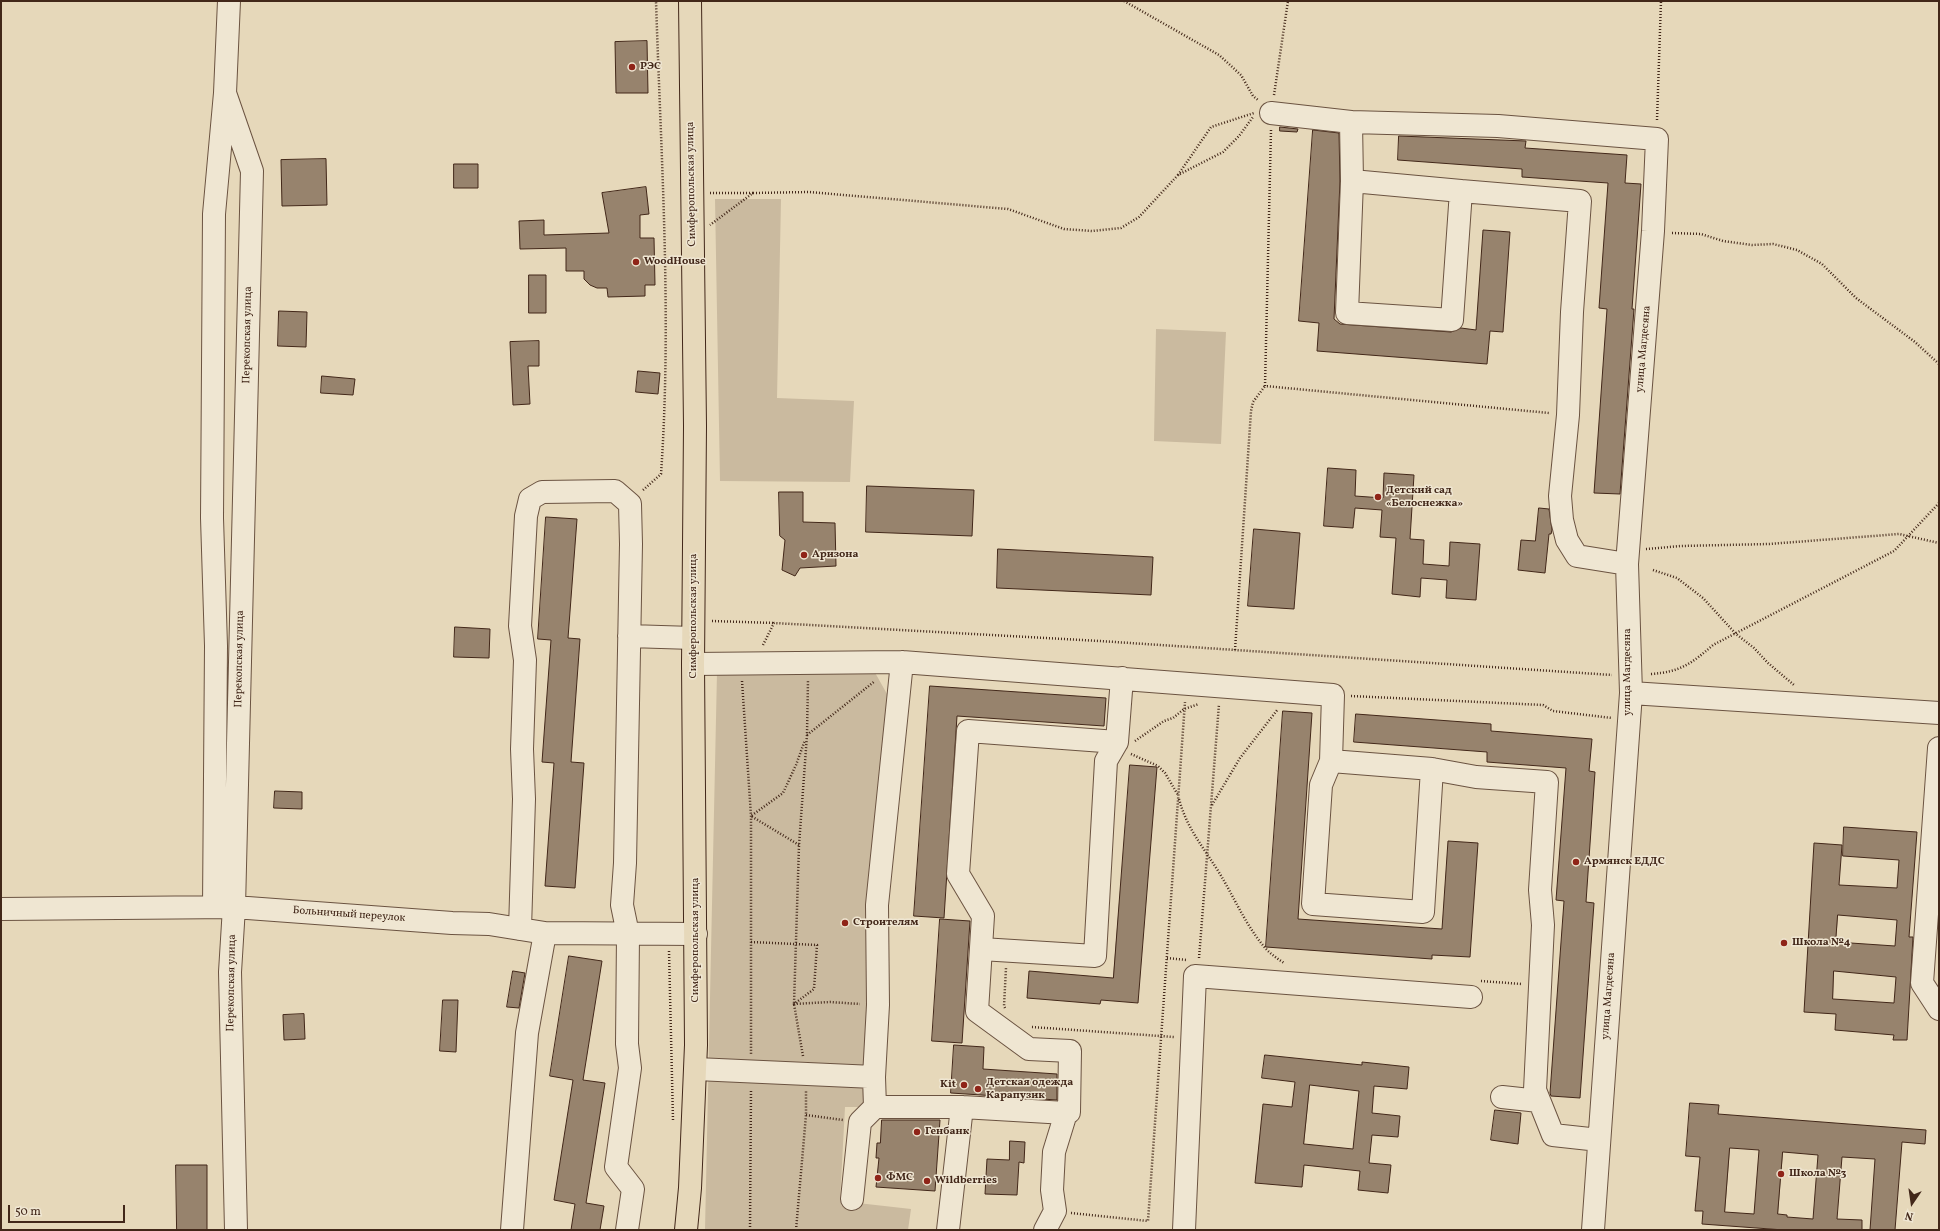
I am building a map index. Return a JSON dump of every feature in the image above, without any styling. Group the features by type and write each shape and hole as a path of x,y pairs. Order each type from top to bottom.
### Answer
{"highway":[{"name":"Симферопольская улица","path":"686,1230 696,1069 693,664 695,426 690,1"}],"street":[{"name":"Перекопская улица","path":"229,1 225,93 214,214 212,518 224,907 230,972 236,1230"},
{"name":"Перекопская улица","path":"224,907 252,171 225,93"},
{"path":"1271,113 1351,122 1498,126 1657,139"},
{"path":"1351,122 1352,181 1347,313 1452,320 1461,191"},
{"name":"улица Магдесяна","path":"1593,1230 1630,684 1627,558 1653,231 1657,139"},
{"path":"1352,181 1580,201 1572,312 1568,415 1560,496 1562,520 1567,540 1577,556 1627,558"},
{"path":"520,929 524,799 522,749 525,660 520,626 526,516 530,499 542,492 615,491 630,504 631,544 625,863 622,905 628,934 627,1044 630,1068 616,1167 633,1189 627,1230"},
{"path":"629,636 693,638"},
{"path":"693,664 902,662 1333,695 1331,761 1321,785 1313,904 1423,912 1432,769"},
{"path":"875,1107 874,1077 878,1005 878,905 902,662"},
{"path":"981,949 1095,956 1106,761 1122,747 1122,678"},
{"path":"1630,684 1811,704 1939,713"},
{"path":"1050,1221 1054,1152 1066,1113 1069,1112 1070,1051 1029,1049 976,1011 983,916 958,874 968,731 1122,747"},
{"path":"1939,748 1922,983 1939,1009"},
{"path":"1331,761 1432,769 1476,777 1547,782 1540,890 1543,925 1535,1090 1553,1136 1598,1140"},
{"name":"Больничный переулок","path":"1,909 224,907 452,923 490,924 545,933 610,932 628,934 696,934"},
{"path":"512,1230 527,1033 545,933"},
{"path":"1184,1230 1195,976 1471,997"},
{"path":"696,1069 874,1077"},
{"path":"1502,1097 1539,1101"},
{"path":"852,1199 860,1122 875,1107 962,1107 1066,1113"},
{"path":"948,1230 962,1107"}],"path":[{"path":"630,504 661,474 663,439 666,336 666,226 656,1"},
{"path":"1124,1 1219,55 1241,75 1253,96 1271,113"},
{"path":"1657,139 1656,106 1661,1"},
{"path":"705,193 754,194 810,192 1008,210 1064,229 1092,231 1121,228 1139,217 1178,175 1211,128 1256,113 1239,136 1223,152 1178,175"},
{"path":"705,228 754,194"},
{"path":"1653,231 1701,234 1722,241 1752,245 1773,244 1797,250 1822,264 1856,298 1915,342 1939,364"},
{"path":"1235,650 1251,411 1253,402 1266,386"},
{"path":"750,1230 751,816 741,674 749,675 774,623 1235,650 1630,684 1670,673 1694,662 1713,645 1894,551 1939,503"},
{"path":"1627,558 1681,546 1769,544 1899,534 1939,542"},
{"path":"1653,570 1677,578 1703,598 1736,634 1754,648 1768,663 1795,686 1811,704"},
{"path":"796,1230 806,1115 806,1073 794,1004 799,845 807,734 808,677"},
{"path":"751,816 783,793 796,766 807,734 877,679"},
{"path":"1333,695 1543,705 1552,712 1628,720"},
{"path":"1050,1221 1148,1221 1185,697"},
{"path":"1199,961 1219,699"},
{"path":"1122,747 1133,742 1184,709 1205,703"},
{"path":"1211,807 1240,758 1282,704"},
{"path":"1122,747 1158,766 1165,773 1178,796 1185,820 1194,837 1207,854 1250,926 1268,950 1289,968"},
{"path":"751,816 799,845"},
{"path":"668,934 673,1122"},
{"path":"751,942 816,945 814,989 794,1004"},
{"path":"1007,950 1004,1006 1007,1012"},
{"path":"794,1004 830,1002 878,1005"},
{"path":"1026,1027 1193,1038"},
{"path":"806,1115 860,1122"}],"shaded area":[{"path":"715,199 781,199 777,398 854,401 850,482 720,481"},
{"path":"1156,329 1226,332 1221,444 1154,441"},
{"path":"873,669 887,694 866,1107 845,1107 840,1201 911,1209 908,1230 705,1230 717,672"}],"building":[{"path":"647,41 648,93 616,93 615,42"},
{"path":"1280,127 1298,129 1297,132 1280,131"},
{"path":"1313,130 1339,133 1340,181 1334,319 1340,324 1451,332 1461,328 1476,330 1483,230 1510,232 1503,332 1490,331 1487,364 1317,351 1319,323 1299,321"},
{"path":"1399,136 1526,141 1525,148 1627,155 1625,183 1641,184 1632,309 1634,309 1620,494 1594,493 1607,309 1599,308 1608,183 1522,177 1522,169 1398,160"},
{"path":"326,159 327,205 282,206 281,160"},
{"path":"454,164 478,164 478,188 454,188"},
{"path":"646,187 649,214 640,215 640,238 654,238 655,285 645,285 645,296 608,297 607,288 597,288 590,285 584,279 584,271 566,271 566,248 520,249 519,221 544,220 544,235 609,233 602,193"},
{"path":"529,275 546,275 546,313 529,313"},
{"path":"279,311 307,312 306,347 278,346"},
{"path":"539,341 539,366 528,366 530,404 513,405 510,342"},
{"path":"638,371 660,373 658,394 636,392"},
{"path":"322,376 355,379 353,395 321,393"},
{"path":"1328,468 1356,470 1355,496 1383,498 1384,473 1414,475 1410,539 1424,540 1423,564 1449,566 1450,542 1480,544 1476,600 1446,598 1447,580 1421,578 1420,597 1392,594 1396,538 1380,537 1382,510 1355,508 1353,528 1324,526"},
{"path":"867,486 974,490 972,536 866,532"},
{"path":"779,492 803,492 803,522 835,523 836,566 800,568 795,576 782,570 785,540 780,536"},
{"path":"1539,508 1549,509 1552,530 1551,534 1549,534 1545,573 1518,570 1521,540 1535,541"},
{"path":"546,517 577,519 568,638 580,639 571,762 584,763 575,888 545,886 554,763 542,762 551,640 538,639"},
{"path":"1254,529 1300,533 1294,609 1248,606"},
{"path":"998,549 1153,557 1151,595 997,588"},
{"path":"455,627 490,629 489,658 454,657"},
{"path":"930,686 1106,698 1104,726 957,716 944,918 914,916"},
{"path":"1283,711 1312,713 1298,919 1442,929 1448,841 1478,843 1470,957 1432,955 1432,959 1266,947"},
{"path":"1356,714 1491,724 1491,731 1592,739 1589,771 1595,772 1586,902 1594,903 1580,1098 1551,1096 1550,1093 1564,901 1556,900 1566,768 1487,762 1487,752 1354,742"},
{"path":"1130,765 1157,767 1138,1003 1101,1000 1100,1004 1027,998 1029,971 1113,978"},
{"path":"275,791 302,792 302,809 274,808"},
{"path":"1844,827 1917,832 1909,937 1913,937 1907,1040 1893,1040 1894,1035 1835,1030 1836,1014 1804,1012 1814,843 1842,845 1839,885 1897,888 1899,860 1843,856","holes":["1838,915 1897,920 1895,946 1836,942","1834,971 1896,977 1894,1003 1833,999"]},
{"path":"940,919 970,921 962,1043 932,1041"},
{"path":"569,956 602,961 583,1080 605,1083 586,1203 604,1206 600,1230 571,1230 575,1204 554,1200 573,1080 550,1076"},
{"path":"513,971 525,973 519,1008 507,1007"},
{"path":"443,1000 458,1000 456,1052 440,1051"},
{"path":"304,1014 305,1039 284,1040 283,1015"},
{"path":"954,1045 984,1047 983,1069 1057,1074 1057,1100 951,1093"},
{"path":"1265,1055 1362,1065 1362,1062 1409,1067 1407,1089 1374,1086 1372,1113 1400,1116 1398,1137 1372,1135 1369,1163 1391,1165 1388,1193 1358,1190 1360,1171 1304,1165 1302,1187 1255,1183 1263,1104 1292,1107 1295,1082 1262,1078","holes":["1310,1085 1359,1091 1353,1149 1304,1144"]},
{"path":"1690,1103 1719,1105 1718,1114 1926,1130 1925,1144 1902,1142 1895,1230 1870,1230 1875,1159 1842,1157 1837,1219 1862,1220 1862,1230 1784,1230 1702,1224 1703,1211 1695,1211 1700,1157 1686,1156","holes":["1730,1148 1759,1150 1754,1214 1725,1212","1783,1152 1818,1155 1813,1219 1787,1217 1787,1215 1778,1214"]},
{"path":"1495,1110 1521,1113 1518,1144 1491,1140"},
{"path":"882,1120 940,1120 935,1191 876,1187 879,1158 876,1158 877,1143 880,1143"},
{"path":"1010,1141 1025,1142 1024,1163 1019,1162 1017,1195 985,1194 987,1159 1009,1160"},
{"path":"176,1165 207,1165 207,1230 177,1230"}],"place":[{"name":"РЭС","path":"632,67"},
{"name":"WoodHouse","path":"636,262"},
{"name":"Детский сад «Белоснежка»","path":"1378,497"},
{"name":"Аризона","path":"804,555"},
{"name":"Армянск ЕДДС","path":"1576,862"},
{"name":"Строителям","path":"845,923"},
{"name":"Школа №4","path":"1784,943"},
{"name":"Kit","path":"964,1085"},
{"name":"Детская одежда Карапузик","path":"978,1089"},
{"name":"Генбанк","path":"917,1132"},
{"name":"Школа №3","path":"1781,1174"},
{"name":"ФМС","path":"878,1178"},
{"name":"Wildberries","path":"927,1181"}]}
